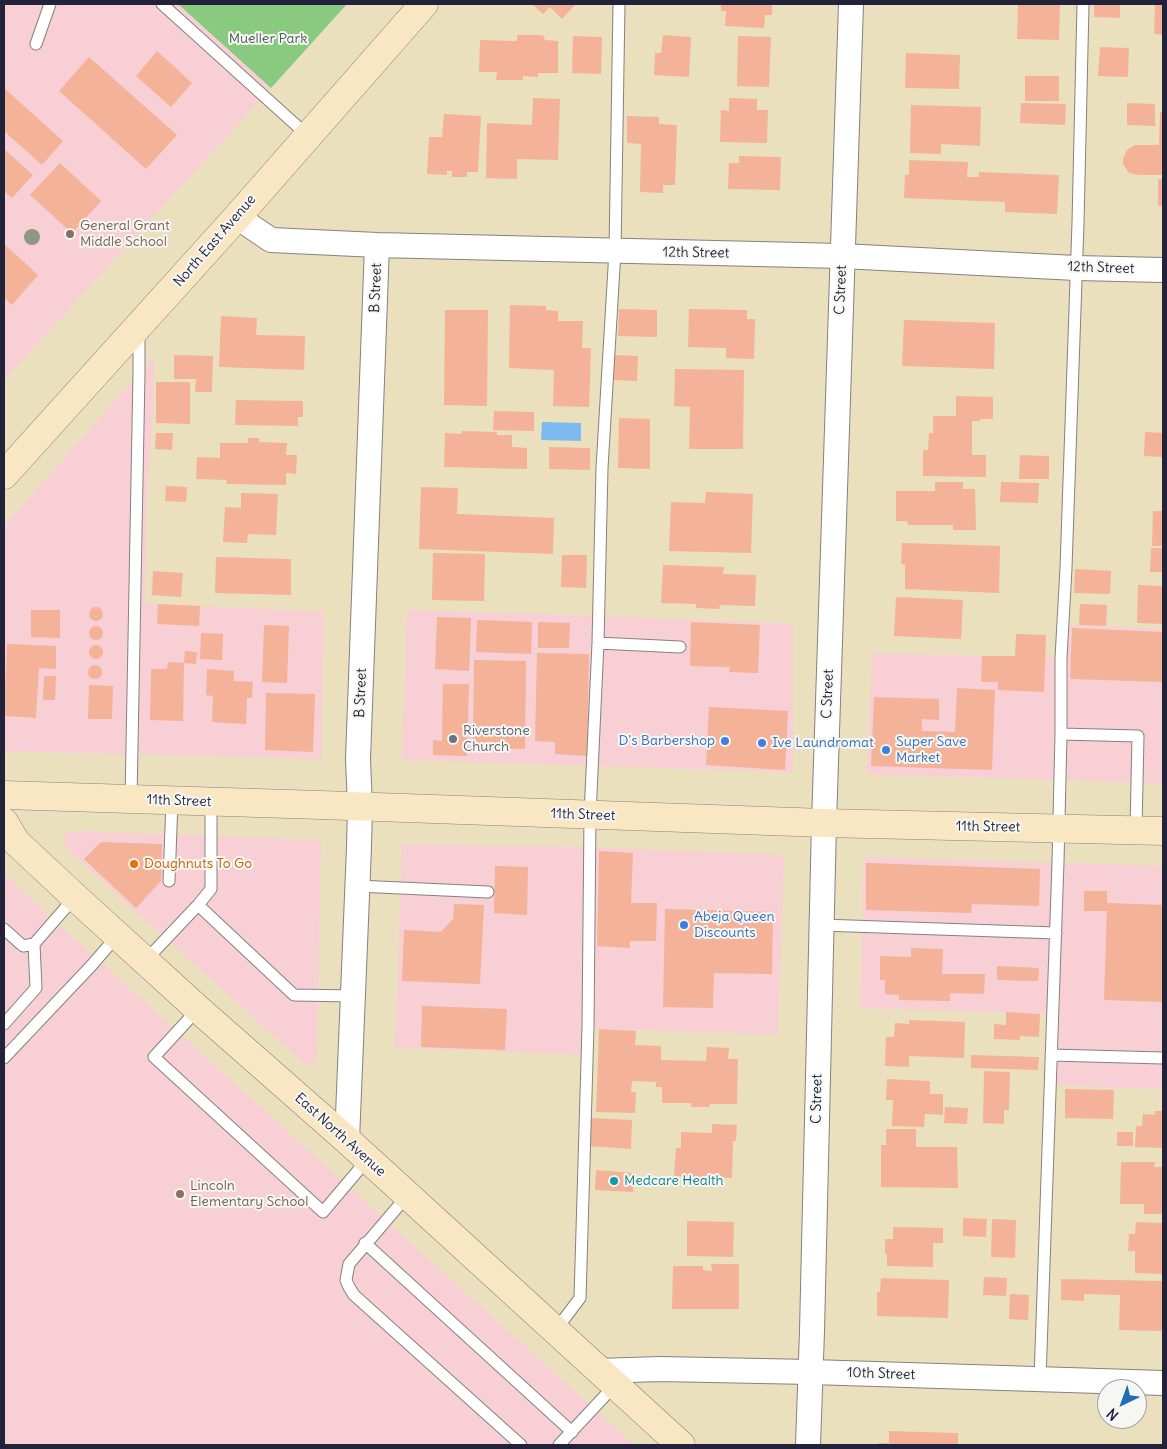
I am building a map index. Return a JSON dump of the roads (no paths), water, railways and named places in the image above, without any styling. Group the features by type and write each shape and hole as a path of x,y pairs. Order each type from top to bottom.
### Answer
{"street":[{"name":"North East Avenue","path":"4,475 237,217 424,4"},
{"name":"C Street","path":"808,1445 821,925 850,4"},
{"name":"12th Street","path":"237,217 271,240 378,245 842,256 1076,268 1163,270"},
{"name":"B Street","path":"347,1140 360,807 358,759 378,245"},
{"name":"11th Street","path":"4,795 824,823 1163,831"},
{"name":"East North Avenue","path":"4,822 16,842 117,936 347,1140 607,1378 673,1442"},
{"name":"10th Street","path":"607,1378 660,1369 1163,1383"}],"lane":[{"path":"36,44 50,4"},
{"path":"162,4 307,135"},
{"path":"555,1331 580,1298 588,1028 590,815 598,643 602,468 615,251 618,4"},
{"path":"1040,1379 1056,933 1061,658 1066,568 1083,4"},
{"path":"131,799 139,326"},
{"path":"598,643 680,647"},
{"path":"1061,734 1138,736 1136,830"},
{"path":"169,881 172,801"},
{"path":"145,961 211,890 212,802"},
{"path":"357,886 488,892"},
{"path":"4,929 23,946 34,944 75,897"},
{"path":"198,905 294,995 354,996"},
{"path":"821,925 1056,933"},
{"path":"4,1058 117,936"},
{"path":"4,1024 36,988 34,944"},
{"path":"198,1009 154,1057 323,1212 368,1160"},
{"path":"1052,1055 1163,1058"},
{"path":"407,1196 349,1264 346,1280 354,1295 521,1445"},
{"path":"365,1243 572,1432"},
{"path":"559,1445 572,1432 607,1378"}],"water":[{"path":"542,422 581,423 581,441 541,440"}],"place":[{"name":"General Grant Middle School","path":"70,234"},
{"name":"Riverstone Church","path":"453,739"},
{"name":"D's Barbershop","path":"725,741"},
{"name":"Ive Laundromat","path":"762,743"},
{"name":"Super Save Market","path":"886,750"},
{"name":"Doughnuts To Go","path":"134,864"},
{"name":"Abeja Queen Discounts","path":"684,925"},
{"name":"Medcare Health","path":"614,1181"},
{"name":"Lincoln Elementary School","path":"180,1194"}],"park label":[{"name":"Mueller Park","path":"268,39"}]}
